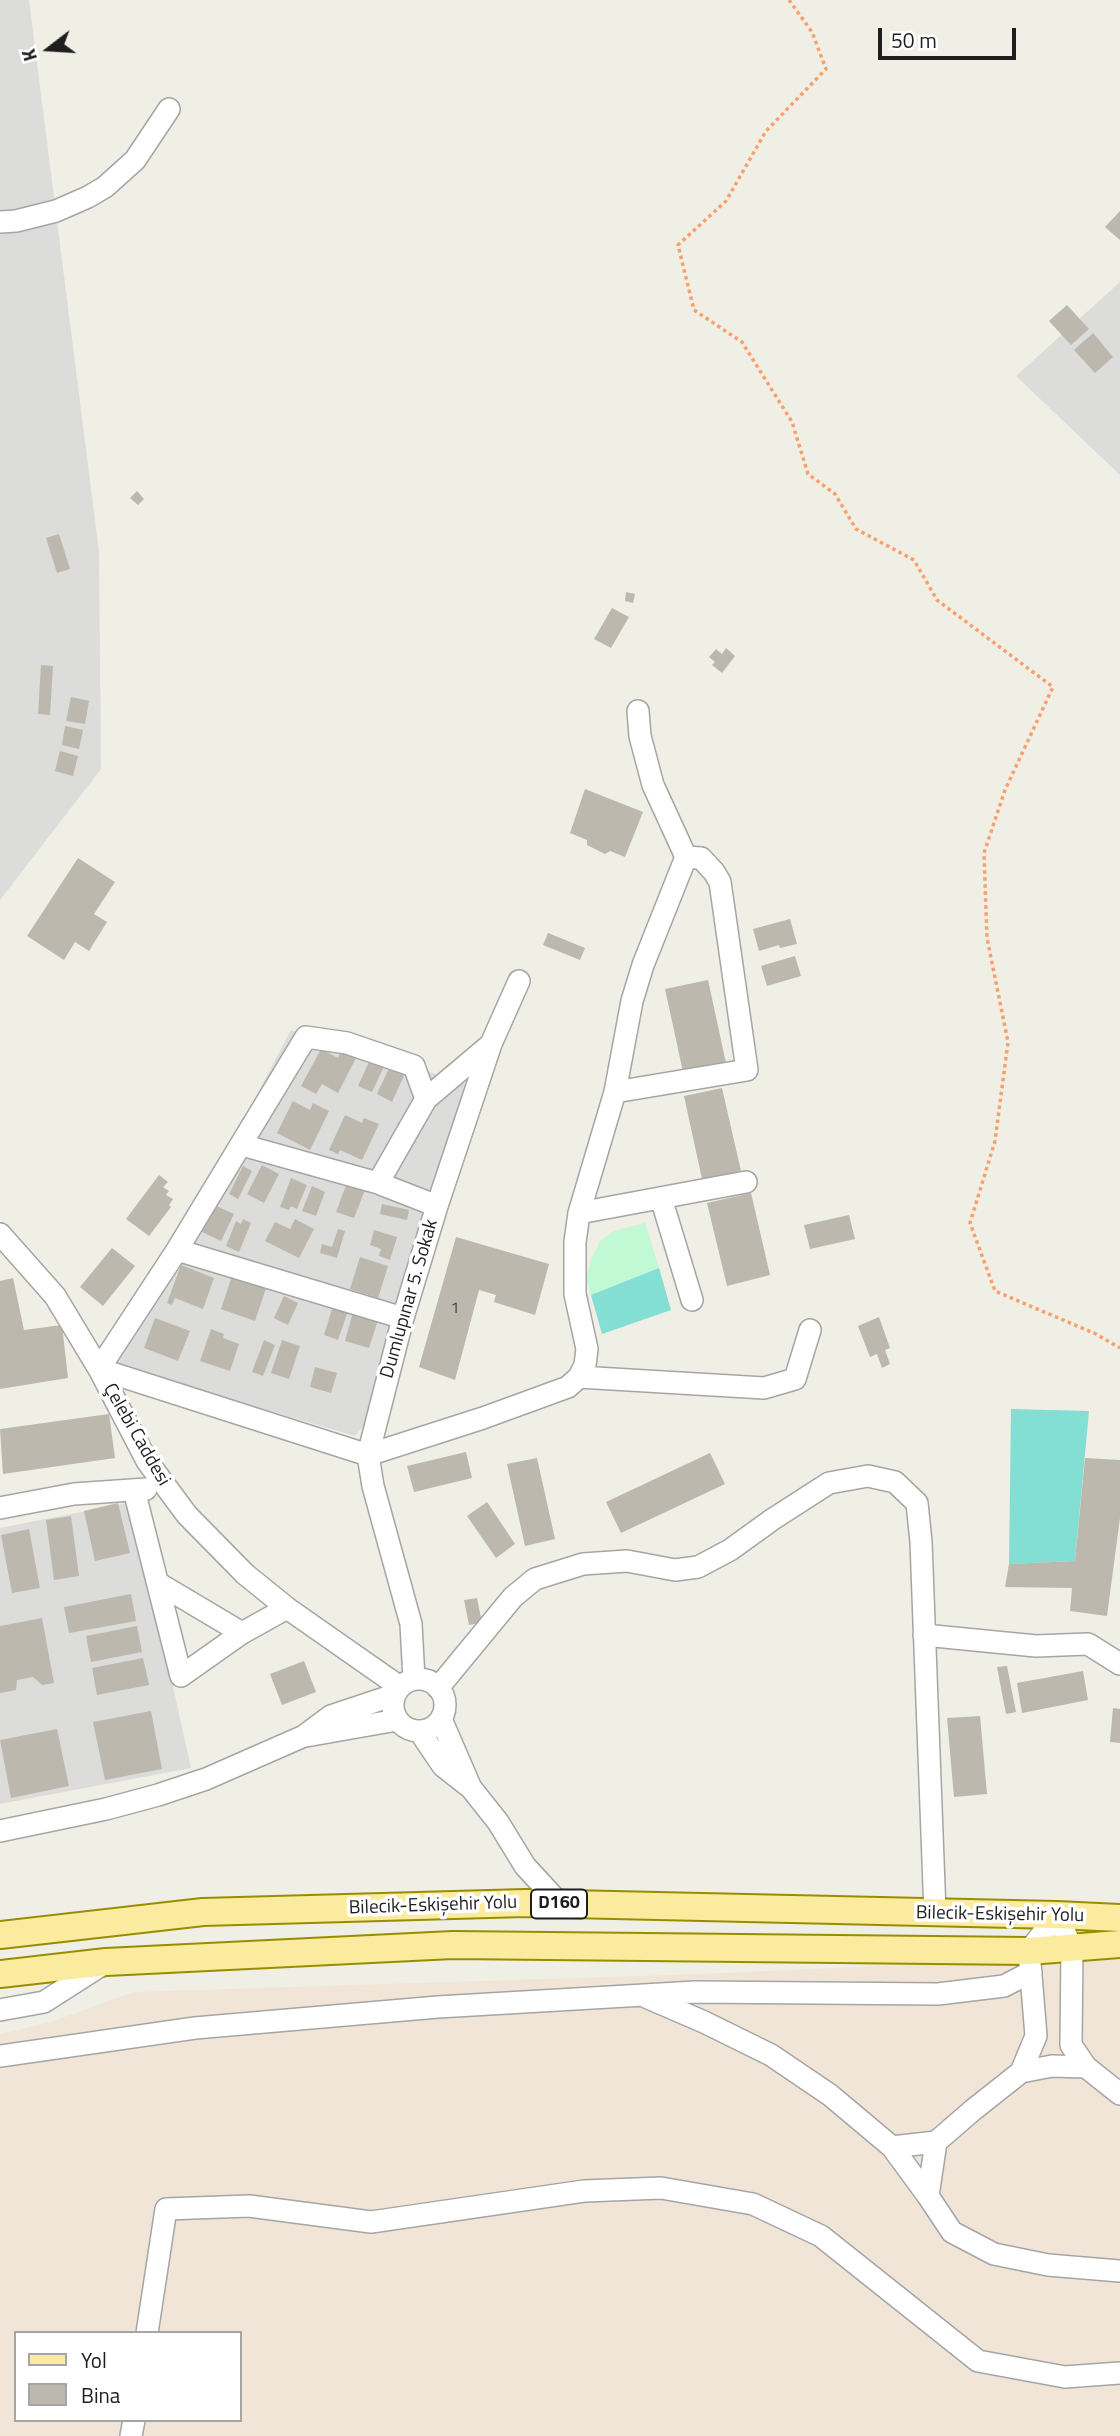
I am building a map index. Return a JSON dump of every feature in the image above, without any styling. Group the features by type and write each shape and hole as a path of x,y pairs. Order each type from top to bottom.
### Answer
{"main road":[{"name":"Bilecik-Eskişehir Yolu","path":"0,1935 203,1912 560,1904 1120,1918"},
{"name":"Bilecik-Eskişehir Yolu","path":"0,1974 106,1962 453,1945 1030,1961 1072,1948 1120,1944"}],"street":[{"path":"0,222 56,211 105,187 135,160 169,109"},
{"path":"426,1099 414,1066 347,1043 306,1037 242,1146 99,1369 368,1455 568,1387 579,1377 585,1365 587,1349 575,1294 575,1242 579,1213 615,1092 632,1001 643,965 686,857 653,785 640,736 638,711"},
{"path":"615,1092 747,1070 720,882 701,858 686,857"},
{"name":"Dumlupınar 5. Sokak","path":"416,1687 411,1624 373,1486 368,1455 403,1318 437,1206 491,1044 519,981"},
{"path":"378,1183 426,1099 491,1044"},
{"path":"242,1146 378,1183 437,1206"},
{"path":"579,1213 746,1182"},
{"path":"661,1198 692,1300"},
{"name":"Çelebi Caddesi","path":"0,1234 55,1296 99,1369 147,1461 216,1547 287,1608 416,1687"},
{"path":"177,1250 403,1318"},
{"path":"579,1377 764,1388 795,1379 810,1330"},
{"path":"0,1831 106,1809 206,1779 304,1736 331,1716 416,1687 445,1703 441,1719 429,1730 420,1732 404,1727 393,1712 416,1687 536,1579 583,1564 628,1561 675,1570 698,1567 730,1550 829,1483 868,1476 895,1482 917,1503 934,1913"},
{"path":"0,1508 74,1494 166,1488"},
{"path":"134,1490 181,1676 243,1633 287,1608"},
{"path":"158,1583 243,1633"},
{"path":"924,1635 1036,1646 1088,1644 1120,1664"},
{"path":"441,1719 471,1788"},
{"path":"304,1736 397,1720"},
{"path":"420,1732 443,1766 471,1788 498,1822 525,1866 560,1904"},
{"path":"1057,1915 1072,1948 1071,2045 1086,2067 1120,2094"},
{"path":"0,2056 195,2028 438,2007 695,1992 937,1994 1004,1986 1030,1961 1057,1915"},
{"path":"1021,2072 1036,2036 1030,1961"},
{"path":"0,2010 44,2002 106,1962"},
{"path":"640,1995 704,2022 771,2055 831,2095 892,2147 952,2232 994,2254 1048,2265 1120,2271"},
{"path":"892,2147 936,2142 1021,2072 1052,2066 1086,2067"},
{"path":"928,2196 936,2142"},
{"path":"147,2331 166,2209 249,2206 371,2222 584,2191 661,2188 753,2204 821,2236 978,2361 1065,2378 1115,2370"}],"path":[{"path":"789,0 812,32 826,69 766,131 726,201 678,245 694,310 742,342 792,422 808,474 835,494 856,528 914,560 937,600 1053,687 1004,790 984,853 987,938 1008,1042 995,1141 970,1223 995,1291 1096,1334 1120,1348"}],"shaded area":[{"path":"0,0 29,0 99,552 101,769 0,900"},
{"path":"1120,282 1120,475 1016,376"},
{"path":"291,1030 476,1088 379,1408 355,1436 114,1365"},
{"path":"659,1268 671,1310 602,1334 591,1295"},
{"path":"1011,1409 1089,1411 1075,1561 1009,1564"},
{"path":"132,1502 191,1768 0,1804 0,1528"},
{"path":"1120,1955 1120,2436 0,2436 0,2034 51,2022 133,1992 701,1974"}],"green space":[{"path":"645,1223 659,1268 591,1295 586,1279 600,1241 614,1231"}],"building":[{"path":"1120,211 1120,240 1105,227"},
{"path":"1067,305 1089,329 1071,345 1049,321"},
{"path":"1093,333 1113,357 1095,373 1074,350"},
{"path":"137,491 144,499 138,505 130,498"},
{"path":"59,534 70,569 57,573 46,538"},
{"path":"626,592 635,594 633,603 625,601"},
{"path":"612,608 629,617 611,648 594,639"},
{"path":"726,648 735,656 722,673 712,665 715,662 709,657 716,649 722,654"},
{"path":"41,665 53,666 50,715 38,714"},
{"path":"71,697 89,701 85,724 66,721"},
{"path":"65,726 83,730 79,749 62,745"},
{"path":"60,751 78,756 73,776 55,771"},
{"path":"585,789 643,812 625,857 610,851 605,854 587,845 587,840 570,833"},
{"path":"78,858 115,882 94,914 107,922 89,951 75,942 64,960 27,936"},
{"path":"790,919 797,944 780,948 779,945 759,951 753,929"},
{"path":"548,933 585,948 580,960 543,945"},
{"path":"795,956 801,976 767,986 761,966"},
{"path":"708,980 726,1063 683,1072 665,989"},
{"path":"321,1049 338,1058 342,1049 357,1056 338,1093 322,1084 316,1094 301,1086"},
{"path":"373,1053 387,1060 372,1092 358,1086"},
{"path":"392,1062 407,1069 392,1102 377,1094"},
{"path":"722,1088 741,1171 702,1179 684,1096"},
{"path":"293,1101 310,1110 313,1103 329,1111 310,1150 277,1133"},
{"path":"345,1115 362,1123 364,1118 379,1124 362,1160 340,1150 338,1154 329,1150"},
{"path":"262,1165 279,1174 264,1203 247,1194"},
{"path":"243,1166 252,1171 238,1199 229,1194"},
{"path":"159,1175 168,1182 163,1187 169,1191 166,1195 173,1199 169,1205 171,1207 149,1236 126,1219"},
{"path":"291,1178 307,1185 297,1209 291,1206 289,1210 280,1207"},
{"path":"347,1183 365,1190 354,1218 336,1212"},
{"path":"312,1186 325,1192 316,1216 302,1211"},
{"path":"751,1193 770,1275 727,1286 707,1203"},
{"path":"212,1204 234,1214 221,1241 200,1231"},
{"path":"382,1204 409,1210 407,1220 380,1214"},
{"path":"849,1215 855,1239 810,1249 804,1225"},
{"path":"243,1219 251,1223 239,1252 226,1246 236,1221 241,1224"},
{"path":"295,1219 314,1229 299,1258 265,1241 275,1222 290,1229"},
{"path":"338,1229 345,1231 337,1258 320,1253 322,1244 332,1247"},
{"path":"374,1230 397,1237 390,1260 379,1256 381,1249 370,1245"},
{"path":"456,1237 549,1264 535,1315 494,1302 496,1295 479,1290 455,1380 419,1367"},
{"path":"112,1248 135,1266 103,1306 80,1287"},
{"path":"360,1257 388,1266 378,1298 350,1289"},
{"path":"181,1265 214,1278 203,1309 175,1298 172,1305 167,1303"},
{"path":"233,1273 267,1285 255,1321 221,1309"},
{"path":"13,1278 24,1330 62,1325 68,1378 0,1389 0,1281"},
{"path":"284,1296 298,1303 288,1325 274,1318"},
{"path":"333,1306 348,1311 338,1340 324,1335"},
{"path":"353,1312 378,1320 369,1348 345,1341"},
{"path":"879,1317 890,1348 885,1350 890,1364 882,1368 877,1354 870,1357 858,1326"},
{"path":"155,1318 190,1331 178,1361 144,1348"},
{"path":"211,1329 224,1334 223,1338 239,1344 230,1371 200,1361"},
{"path":"264,1340 275,1345 263,1376 252,1372"},
{"path":"282,1340 300,1346 289,1379 271,1373"},
{"path":"315,1367 337,1373 331,1393 310,1387"},
{"path":"109,1414 115,1458 3,1474 0,1429"},
{"path":"466,1452 472,1478 414,1492 407,1466"},
{"path":"710,1453 725,1484 621,1533 606,1502"},
{"path":"537,1458 555,1539 525,1546 507,1464"},
{"path":"1085,1458 1120,1460 1120,1518 1107,1616 1070,1611 1072,1588 1005,1587 1009,1564 1075,1561"},
{"path":"487,1502 515,1544 496,1558 467,1516"},
{"path":"118,1503 130,1553 95,1561 84,1511"},
{"path":"71,1516 79,1576 54,1580 46,1520"},
{"path":"29,1529 40,1588 12,1593 1,1535"},
{"path":"131,1594 136,1621 69,1633 64,1607"},
{"path":"477,1598 482,1623 469,1625 464,1600"},
{"path":"42,1618 54,1683 42,1685 33,1677 17,1680 16,1690 0,1693 0,1626"},
{"path":"137,1626 142,1652 91,1662 86,1636"},
{"path":"143,1658 149,1685 97,1695 92,1668"},
{"path":"304,1661 316,1692 282,1705 270,1674"},
{"path":"1007,1666 1016,1712 1006,1714 997,1667"},
{"path":"1083,1671 1088,1700 1022,1713 1017,1683"},
{"path":"1113,1708 1120,1709 1120,1743 1110,1742"},
{"path":"151,1711 162,1769 105,1780 93,1722"},
{"path":"980,1716 987,1794 954,1797 947,1718"},
{"path":"57,1729 69,1786 11,1798 0,1740"}]}
